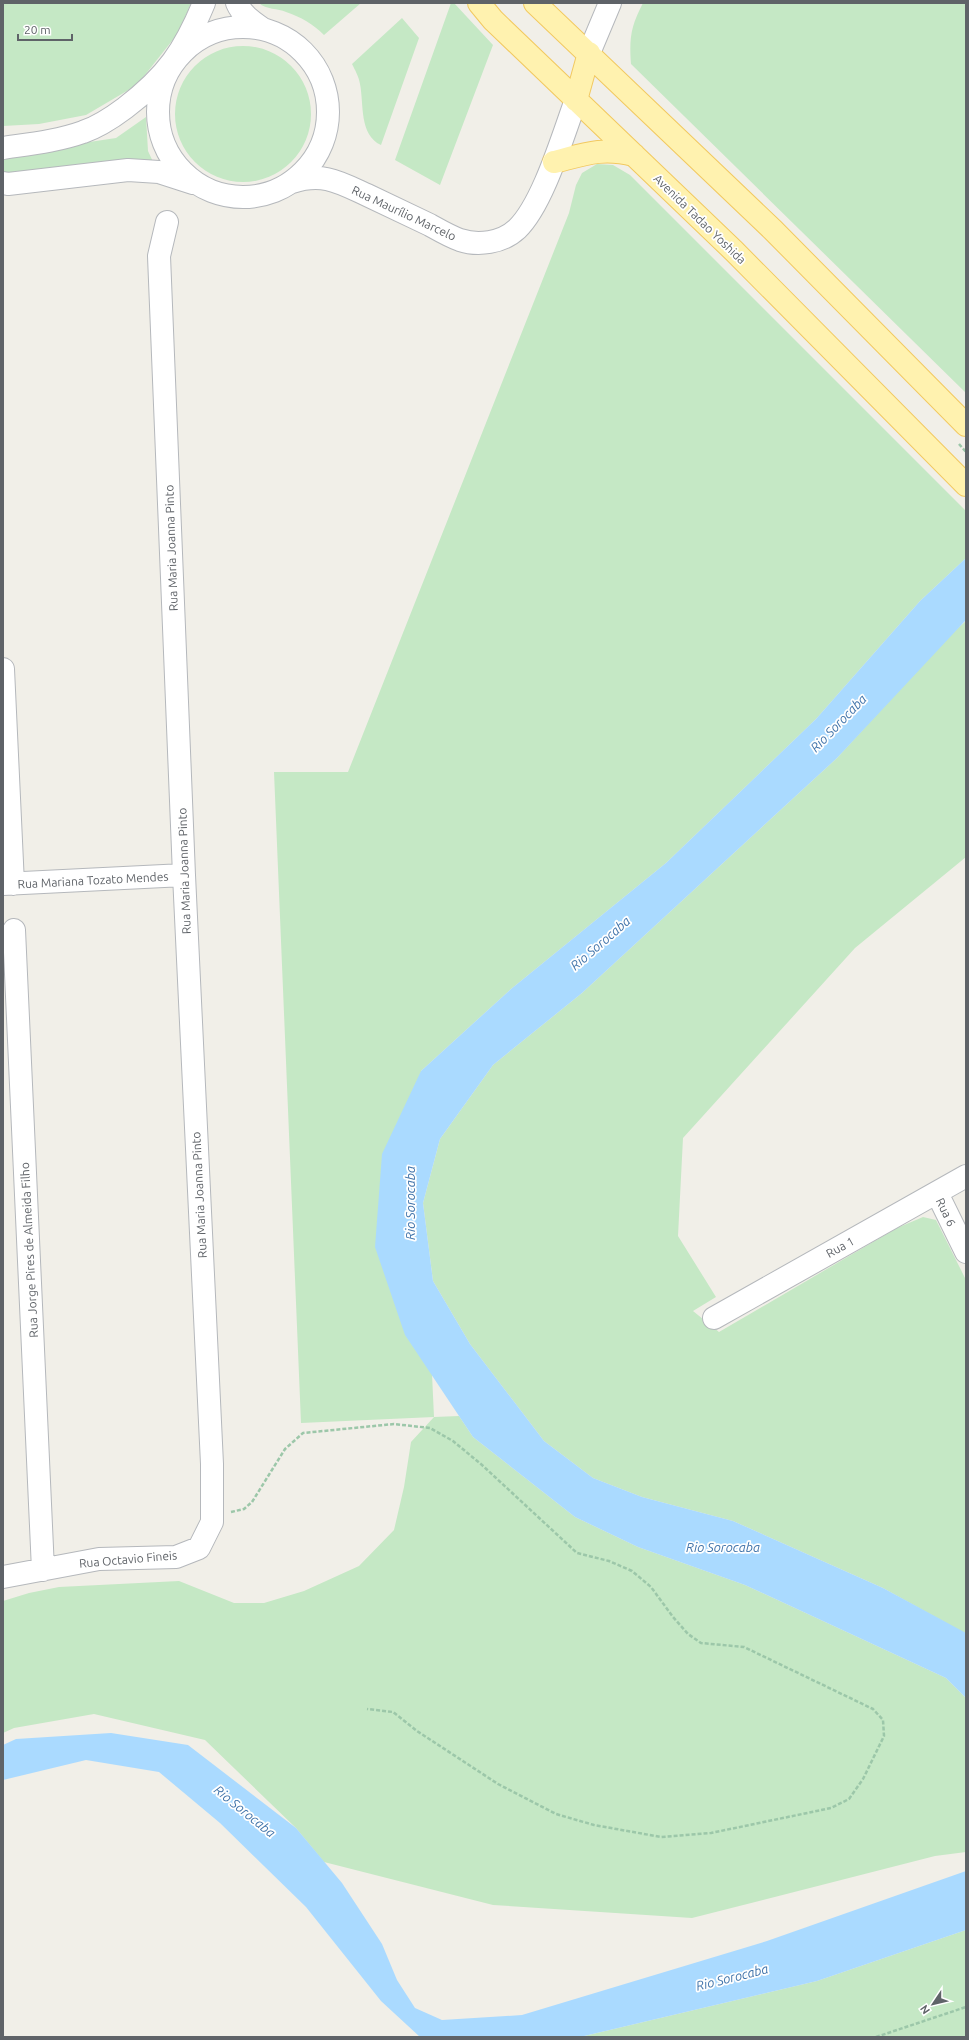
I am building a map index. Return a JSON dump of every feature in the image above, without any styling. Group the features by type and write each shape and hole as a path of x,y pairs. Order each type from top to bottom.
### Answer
{"main road":[{"name":"Avenida Tadao Yoshida","path":"479,3 493,20 634,155 920,437 966,485"},
{"path":"535,3 773,230 948,406 961,433"},
{"path":"576,100 589,53"},
{"path":"554,162 592,152 615,150 634,155"}],"street":[{"name":"Rua Maurílio Marcelo","path":"204,3 195,25 166,75 158,106 162,137 168,152 177,166 189,177 216,193 248,197 278,189 292,182 310,177 327,178 357,190 460,240 490,242 504,238 516,230 527,218 554,162 576,100"},
{"name":"Rua Maurílio Marcelo","path":"237,3 240,10 247,18 262,30"},
{"path":"589,53 610,3"},
{"name":"Rua Maurílio Marcelo","path":"175,61 186,49 199,39 214,32 230,28 246,27 278,35 292,43 304,53 314,66 322,81 328,112 322,144 311,162 292,182"},
{"path":"3,148 62,139 85,132 116,115 150,89 175,61"},
{"path":"3,182 8,184 128,170 165,174 202,186"},
{"name":"Rua Maria Joanna Pinto","path":"167,222 159,256 184,875 212,1464 212,1522"},
{"path":"3,669 8,884"},
{"name":"Rua Mariana Tozato Mendes","path":"8,884 184,875"},
{"name":"Rua Jorge Pires de Almeida Filho","path":"14,930 43,1570"},
{"name":"Rua 1","path":"714,1318 966,1176"},
{"name":"Rua 6","path":"937,1193 966,1252"},
{"name":"Rua Octavio Fineis","path":"3,1577 99,1560 176,1557 199,1548 212,1522"}],"path":[{"path":"961,433 966,452"},
{"path":"231,1512 244,1509 252,1502 285,1449 303,1433 394,1424 430,1428 453,1441 577,1553 609,1561 632,1571 651,1587 673,1617 688,1634 701,1642 744,1647 873,1709 883,1720 884,1736 863,1779 848,1799 831,1808 711,1833 661,1837 594,1825 556,1814 498,1784 417,1731 393,1712 367,1709"},
{"path":"876,2037 966,2007"}],"green space":[{"path":"3,3 191,3 179,32 137,85 86,115 39,124 3,126"},
{"path":"259,3 361,3 324,35 316,27 302,19 283,11 265,7"},
{"path":"451,3 454,3 493,45 440,185 395,160"},
{"path":"643,3 966,3 966,393 631,64 630,47 633,26"},
{"path":"402,18 419,38 381,145 369,134 366,127 359,81 352,64"},
{"path":"236,46 250,46 269,51 281,57 296,71 306,88 310,101 310,127 306,140 300,152 286,167 281,171 263,179 250,182 236,182 217,177 205,171 190,157 186,152 178,134 175,121 175,107 180,88 186,76 200,61 205,57 223,49"},
{"path":"146,117 148,151 155,166 3,176 3,155 116,138"},
{"path":"597,164 613,165 630,175 966,511 966,558 920,601 816,719 666,863 511,989 421,1071 405,1334 432,1374 434,1417 301,1423 274,772 348,772 569,213 576,185 582,173"},
{"path":"966,621 966,857 855,948 683,1138 678,1236 716,1297 693,1311 719,1332 897,1228 923,1217 936,1220 966,1280 966,1634 883,1588 733,1521 642,1497 593,1478 544,1441 470,1344 433,1281 423,1203 440,1139 493,1065 582,993 837,758 948,637"},
{"path":"459,1416 473,1437 575,1517 638,1547 745,1585 946,1678 966,1698 966,1852 935,1856 692,1918 493,1905 324,1862 296,1828 205,1740 94,1714 14,1728 3,1733 3,1601 29,1593 59,1587 179,1581 234,1603 264,1603 304,1591 359,1566 394,1530 404,1487 411,1442 434,1417"},
{"path":"966,1930 966,2037 580,2037 817,1981"}],"water":[{"name":"Rio Sorocaba","path":"966,558 966,620 837,758 582,993 493,1065 440,1139 423,1203 433,1281 470,1344 544,1441 593,1478 642,1497 733,1521 883,1588 966,1633 966,1698 946,1678 745,1585 638,1547 575,1517 473,1437 405,1335 375,1247 382,1154 421,1071 511,989 666,863 816,719 920,601"},
{"name":"Rio Sorocaba","path":"111,1733 188,1745 296,1828 342,1883 382,1944 397,1980 415,2008 442,2020 522,2015 767,1941 966,1871 966,1930 817,1981 580,2037 420,2037 381,2001 306,1907 220,1823 159,1772 86,1760 3,1780 3,1745 16,1739"}]}
